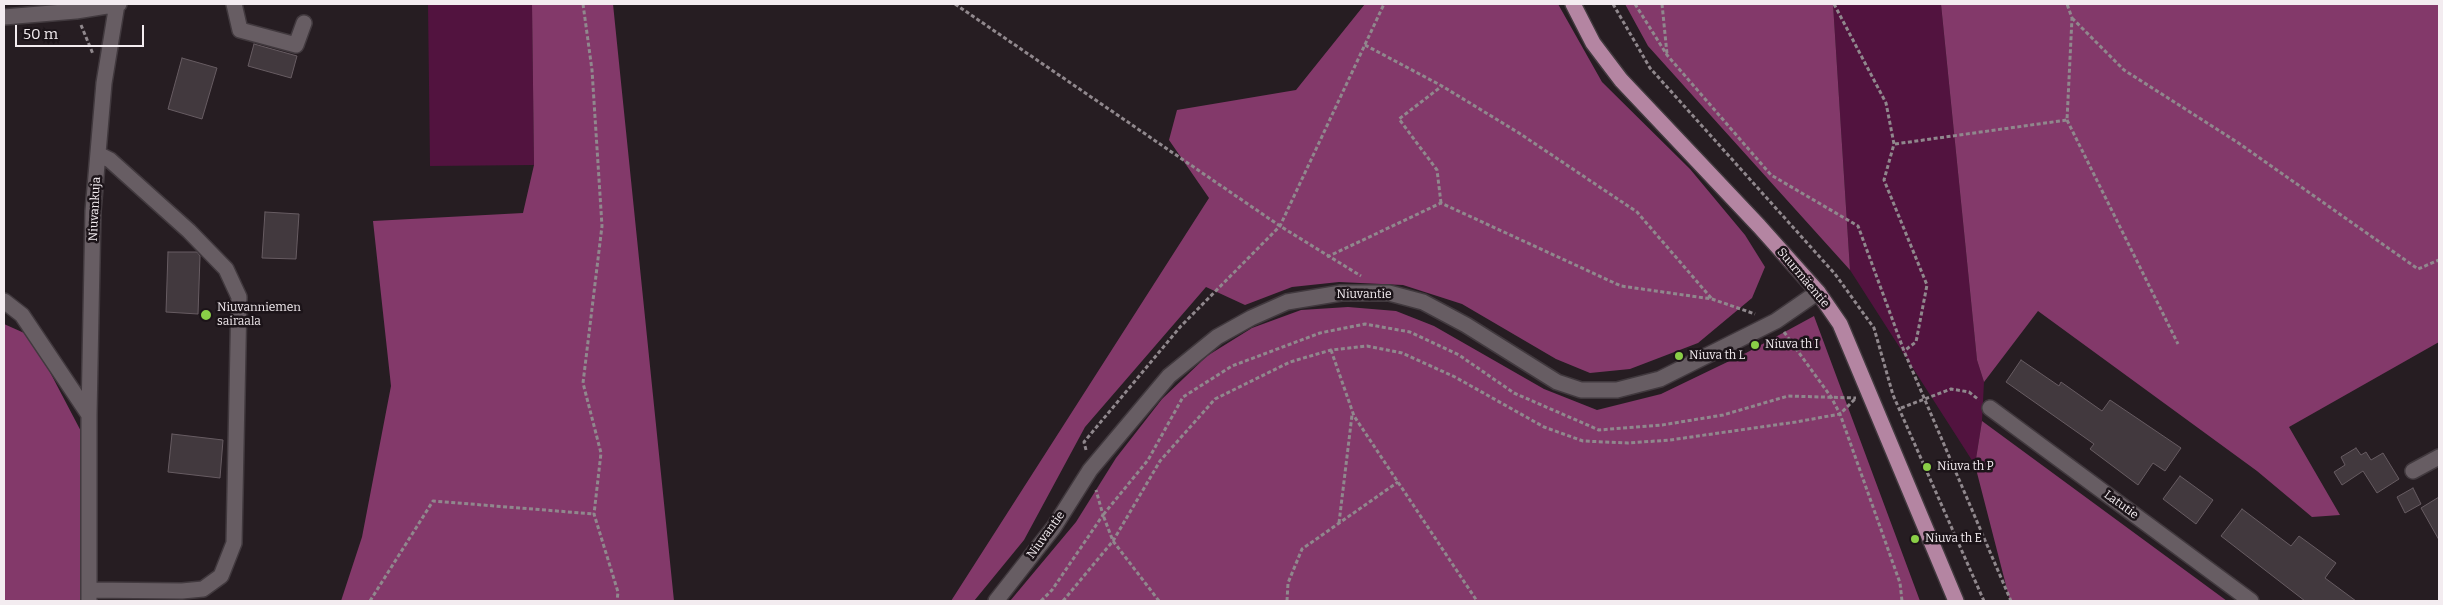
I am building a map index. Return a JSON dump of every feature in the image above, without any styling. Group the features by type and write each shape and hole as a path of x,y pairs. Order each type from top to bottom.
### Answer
{"main road":[{"name":"Suurmäentie","path":"1573,4 1593,43 1621,80 1818,292 1840,324 1956,601"}],"street":[{"path":"4,17 76,11 118,4"},
{"name":"Niuvankuja","path":"89,596 89,415 93,211 104,83 118,4"},
{"path":"234,4 240,30 296,46 304,22"},
{"path":"89,596 203,589 221,576 234,543 239,297 226,269 188,230 110,160 98,154"},
{"name":"Niuvantie","path":"996,601 1054,527 1090,470 1169,376 1217,337 1251,318 1286,302 1351,293 1389,292 1423,302 1466,325 1557,382 1581,390 1618,390 1660,379 1776,320 1818,292"},
{"path":"4,301 27,322 89,415"},
{"name":"Latutie","path":"1990,408 2251,601"},
{"path":"2413,471 2439,457"}],"path":[{"path":"584,4 592,70 602,226 583,383 601,453 594,514 618,592 617,601"},
{"path":"955,4 1280,226 1327,257 1366,279"},
{"path":"1280,226 1384,4"},
{"path":"1634,4 1667,55 1771,176 1858,226 1904,351 2011,601"},
{"path":"1662,4 1667,55"},
{"path":"1834,4 1886,103 1894,144 1884,180 1927,285 1916,342 1904,351"},
{"path":"2067,4 2072,18 2067,120 2178,344"},
{"path":"76,11 93,56"},
{"path":"2072,18 2124,70 2236,142 2418,269 2439,260"},
{"path":"1365,45 1442,86 1519,133 1637,212 1712,299"},
{"path":"1441,203 1437,170 1399,119 1442,86"},
{"path":"1894,144 2067,120"},
{"path":"1327,257 1441,203"},
{"path":"1441,203 1621,286 1712,299 1776,320 1831,396 1840,414 1900,582 1902,601"},
{"path":"1063,601 1113,541 1160,461 1215,399 1290,362 1331,350 1367,346 1402,353 1455,378 1544,427 1583,441 1628,443 1670,440 1840,414 1855,398 1788,396 1723,415 1662,425 1599,430 1514,393 1459,355 1410,332 1365,324 1320,333 1232,366 1183,397 1148,460 1103,515 1113,541 1159,601"},
{"path":"1331,350 1352,412 1477,601"},
{"path":"1901,408 1951,389 1969,392 1990,408"},
{"path":"1339,523 1352,412"},
{"path":"1287,601 1288,583 1302,549 1398,482"},
{"path":"370,601 433,501 594,514"}],"shaded area":[{"path":"428,4 532,4 534,165 430,166"},
{"path":"532,4 613,4 674,601 341,601 362,537 391,386 373,221 523,213 534,165"},
{"path":"1365,4 1558,4 1602,82 1690,169 1745,235 1765,267 1752,298 1698,343 1630,369 1590,373 1556,359 1462,304 1403,285 1339,282 1292,287 1245,305 1206,287 1085,427 1024,540 974,601 951,601 1209,198 1169,140 1177,110 1296,90"},
{"path":"1625,4 1833,4 1850,270 1648,46"},
{"path":"1833,4 1941,4 1977,360 1984,382 1982,421 1975,465 1850,270"},
{"path":"1941,4 2439,4 2439,342 2289,427 2340,515 2312,517 2257,471 2038,311 1984,382 1977,360"},
{"path":"1348,307 1396,311 1434,326 1544,389 1597,410 1661,394 1746,353 1814,316 1920,601 1010,601 1076,522 1116,458 1162,399 1207,356 1252,328 1301,310"},
{"path":"4,324 31,336 84,437 85,601 4,601"},
{"path":"1982,421 2227,601 2010,601 1975,465"}],"building":[{"path":"254,44 297,56 291,78 248,66"},
{"path":"182,58 217,68 202,119 168,109"},
{"path":"265,212 299,214 296,259 262,258"},
{"path":"168,252 197,252 200,256 198,314 166,312"},
{"path":"2021,360 2059,386 2061,382 2102,411 2110,400 2181,448 2165,471 2153,463 2138,485 2090,449 2094,444 2006,382"},
{"path":"172,434 223,440 220,478 168,472"},
{"path":"2356,448 2361,455 2366,452 2371,460 2383,453 2399,479 2377,493 2363,471 2342,485 2334,472 2345,465 2341,457"},
{"path":"2180,476 2213,500 2196,524 2163,499"},
{"path":"2413,488 2421,504 2405,513 2397,497"},
{"path":"2439,497 2439,540 2421,508"},
{"path":"2242,509 2291,546 2299,536 2336,563 2325,578 2356,601 2305,601 2221,536"}],"place":[{"name":"Niuvanniemen sairaala","path":"206,315"},
{"name":"Niuva th I","path":"1755,345"},
{"name":"Niuva th L","path":"1679,356"},
{"name":"Niuva th P","path":"1927,467"},
{"name":"Niuva th E","path":"1915,539"}]}
